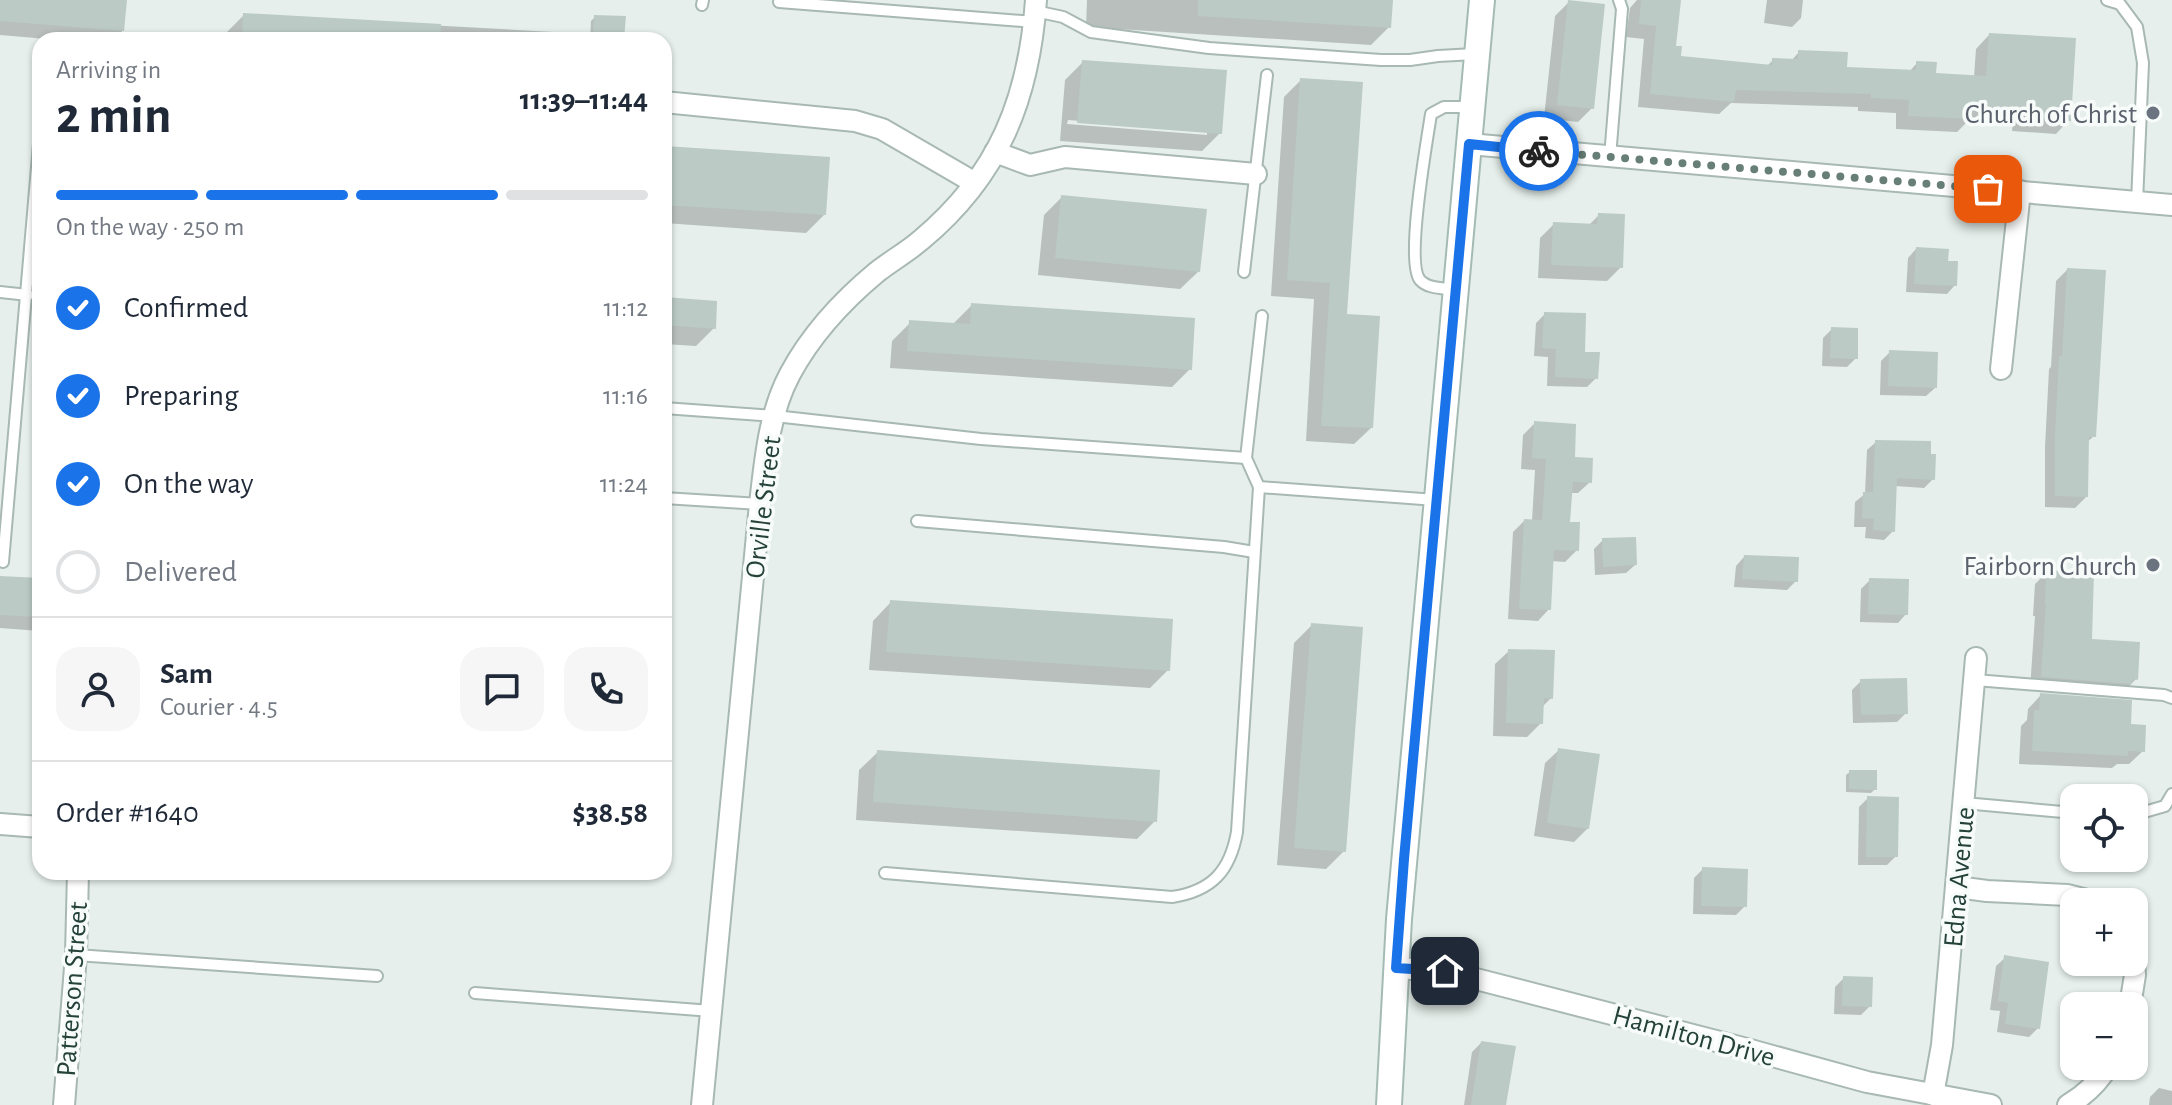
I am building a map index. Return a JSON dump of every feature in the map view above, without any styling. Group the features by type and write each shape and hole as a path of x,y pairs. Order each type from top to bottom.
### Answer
{"street":[{"path":"1389,1105 1399,919 1482,0"},
{"name":"Orville Street","path":"702,1105 760,504 766,450 775,416 788,376 822,326 878,271 936,228 963,199 995,152 1009,127 1025,80 1035,11"},
{"path":"672,103 855,121 882,129 975,183"},
{"path":"1469,144 2172,205"},
{"path":"995,152 1030,165 1065,157 1256,174"},
{"path":"2001,369 2020,191"},
{"name":"Edna Avenue","path":"1933,1095 1942,1045 1976,658"},
{"path":"0,824 32,826"},
{"name":"Patterson Street","path":"64,1105 76,955 78,880"},
{"path":"1957,887 2060,895"},
{"name":"Hamilton Drive","path":"1396,968 1445,971 1867,1082 1991,1105"},
{"path":"2068,1105 2084,1096 2099,1080"}],"lane":[{"path":"1610,157 1622,9 1619,0"},
{"path":"2107,0 2120,4 2137,27 2143,63 2137,202"},
{"path":"779,2 1035,11 1063,17 1091,32 1209,48 1381,60 1477,54"},
{"path":"1244,272 1267,75"},
{"path":"1455,290 1428,286 1419,279 1415,269 1420,192 1431,114 1444,107 1472,107"},
{"path":"3,562 32,241"},
{"path":"0,292 28,295"},
{"path":"885,873 1172,897 1208,886 1221,873 1233,850 1237,832 1259,487 1246,458 1262,316"},
{"path":"672,409 775,416 981,439 1246,458"},
{"path":"1259,487 1436,500"},
{"path":"672,498 760,504"},
{"path":"917,521 1254,552"},
{"path":"1975,680 2172,698"},
{"path":"2148,811 2165,806 2172,794"},
{"path":"1964,803 2060,812"},
{"path":"76,955 377,976"},
{"path":"475,993 712,1011"}],"building":[{"path":"0,0 127,0 124,31 0,21"},
{"path":"1198,0 1393,0 1391,28 1198,16"},
{"path":"1568,0 1605,4 1594,109 1557,105"},
{"path":"1641,0 1681,0 1676,46 1682,46 1681,56 1772,65 1772,58 1798,59 1798,50 1848,52 1847,67 1916,70 1916,61 1937,62 1936,73 1986,76 1989,33 2076,38 2071,121 2025,119 2025,111 1973,109 1972,119 1908,116 1909,100 1871,98 1871,94 1736,90 1734,102 1650,94 1656,26 1639,24"},
{"path":"243,13 441,24 440,32 242,32"},
{"path":"594,15 626,16 625,32 593,32"},
{"path":"1082,60 1227,70 1222,134 1077,123"},
{"path":"1300,78 1363,82 1347,314 1380,316 1373,428 1321,426 1330,283 1287,280"},
{"path":"672,146 830,157 826,215 672,205"},
{"path":"1061,195 1207,209 1200,272 1055,258"},
{"path":"1598,213 1625,214 1623,268 1551,265 1553,222 1597,224"},
{"path":"1916,247 1949,249 1948,261 1958,261 1957,286 1914,284"},
{"path":"2067,268 2106,270 2096,437 2089,437 2088,497 2055,496 2059,356 2062,356"},
{"path":"672,298 717,301 716,329 672,326"},
{"path":"971,303 1195,318 1192,370 907,351 909,320 970,324"},
{"path":"1544,312 1586,313 1585,352 1600,352 1598,379 1555,377 1556,349 1542,348"},
{"path":"1831,327 1858,328 1858,359 1830,358"},
{"path":"1889,350 1938,352 1937,388 1888,386"},
{"path":"1534,421 1576,424 1575,457 1593,458 1592,483 1573,482 1570,522 1580,522 1579,551 1554,550 1551,610 1519,609 1524,519 1542,520 1546,459 1532,458"},
{"path":"1875,440 1931,441 1931,454 1936,454 1935,480 1897,478 1895,532 1873,530 1874,519 1862,518 1863,492 1873,492"},
{"path":"1636,537 1637,565 1603,567 1602,538"},
{"path":"1744,555 1799,557 1798,582 1742,579"},
{"path":"2046,570 2094,572 2092,639 2140,642 2138,680 2133,679 2132,684 2041,677"},
{"path":"0,576 32,578 32,617 0,615"},
{"path":"1869,578 1909,579 1908,615 1868,614"},
{"path":"890,600 1173,619 1170,671 886,652"},
{"path":"1311,623 1363,627 1346,852 1294,848"},
{"path":"1508,649 1555,650 1553,699 1544,698 1543,724 1506,723"},
{"path":"1907,678 1908,714 1861,715 1860,679"},
{"path":"2040,693 2132,700 2131,724 2146,725 2145,752 2128,751 2128,756 2032,751 2034,710 2039,710"},
{"path":"1558,748 1600,754 1589,829 1547,823"},
{"path":"877,750 1160,770 1157,822 873,802"},
{"path":"1849,770 1877,770 1877,790 1849,789"},
{"path":"1867,796 1899,797 1898,857 1866,857"},
{"path":"1702,867 1748,869 1747,907 1701,906"},
{"path":"2004,955 2049,962 2040,1029 2005,1024 2008,1003 1998,1001"},
{"path":"1843,976 1873,977 1872,1007 1842,1006"},
{"path":"1481,1041 1516,1046 1506,1105 1471,1105"}],"way so far":[{"path":"1539,151 1988,189"}],"place":[{"name":"Church of Christ","path":"2153,113"},
{"name":"Fairborn Church","path":"2153,565"}],"route":[{"path":"1445,971 1396,968 1469,144 1539,151"}]}
